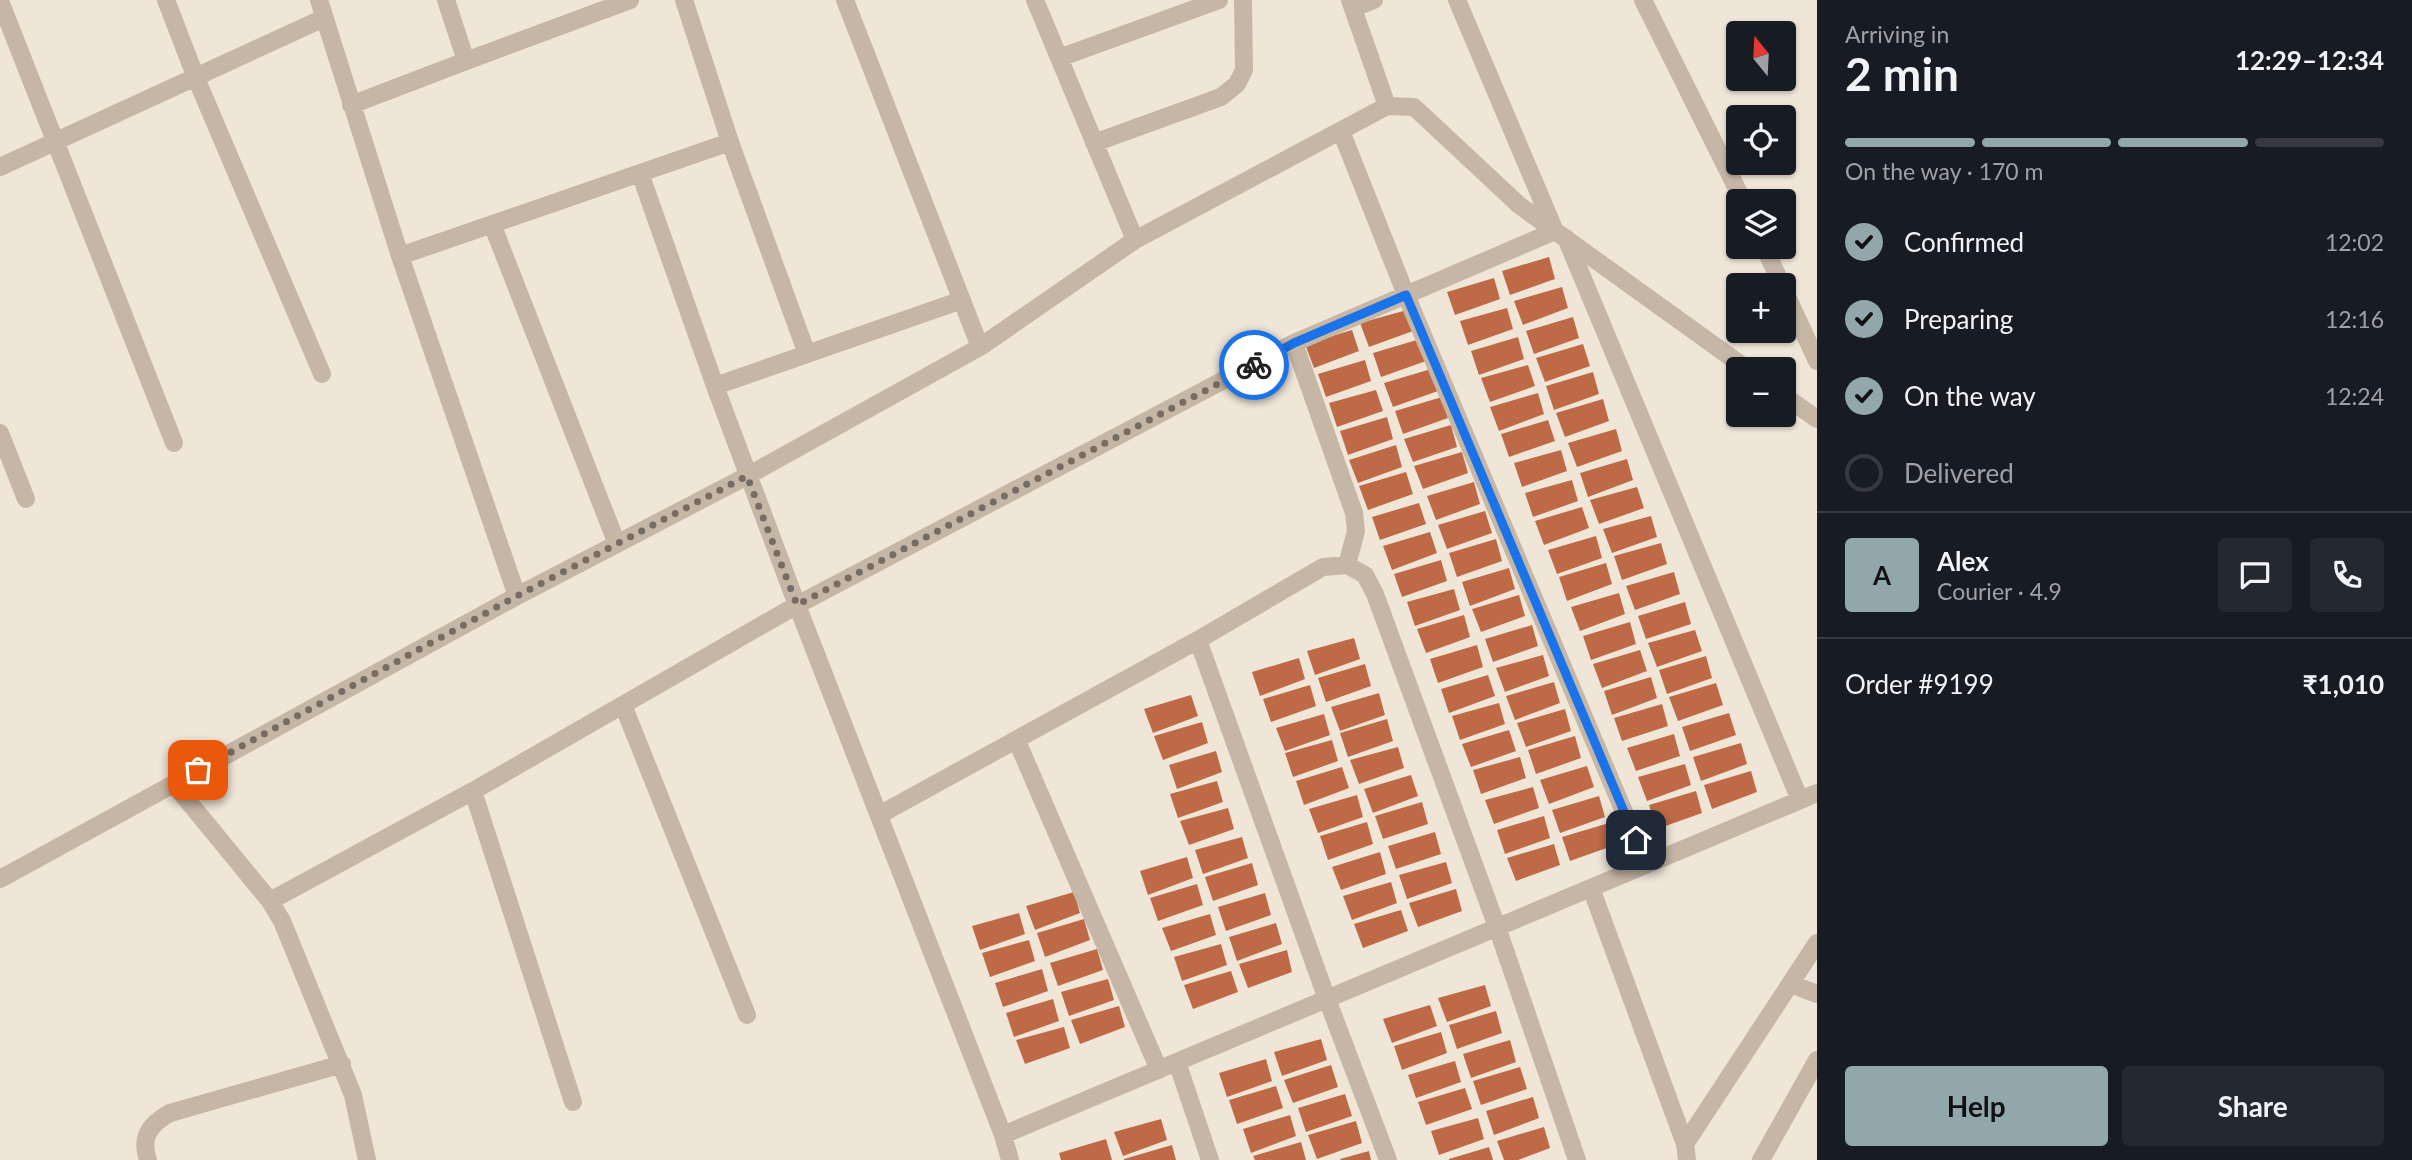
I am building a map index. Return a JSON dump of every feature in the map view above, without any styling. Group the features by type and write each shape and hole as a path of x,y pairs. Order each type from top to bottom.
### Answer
{"street":[{"path":"166,0 196,78 322,374"},
{"path":"319,0 400,256 517,596"},
{"path":"446,0 466,61"},
{"path":"351,105 630,0"},
{"path":"684,0 730,142 807,354"},
{"path":"845,0 980,347"},
{"path":"1035,0 1135,240"},
{"path":"1059,58 1219,0"},
{"path":"1094,143 1221,97 1237,84 1244,71 1243,0"},
{"path":"1374,0 1352,4 1387,106"},
{"path":"1003,1136 1809,796 1457,0"},
{"path":"1643,0 1737,189"},
{"path":"0,1 174,443"},
{"path":"0,167 324,18"},
{"path":"0,879 517,596 747,476 980,347 1135,240 1387,106 1414,107 1519,205 1731,357"},
{"path":"1340,131 1406,295 1646,864"},
{"path":"400,256 730,142"},
{"path":"640,173 747,476 1010,1160"},
{"path":"492,224 617,544"},
{"path":"270,901 473,791 797,605 1294,343 1406,295 1560,235"},
{"path":"715,386 962,300"},
{"path":"1796,315 1817,361"},
{"path":"1294,343 1354,513 1356,531 1347,565"},
{"path":"1796,404 1817,419"},
{"path":"0,433 26,499"},
{"path":"879,815 1198,640 1323,567 1347,565 1365,575 1375,593 1577,1160"},
{"path":"1198,640 1388,1160"},
{"path":"623,705 747,1015"},
{"path":"1017,741 1159,1070"},
{"path":"174,784 270,901 282,921 354,1095 367,1160"},
{"path":"473,791 573,1102"},
{"path":"1591,888 1686,1152"},
{"path":"1686,1152 1817,943"},
{"path":"1791,984 1817,994"},
{"path":"1761,1160 1817,1060"},
{"path":"1177,1062 1210,1160"},
{"path":"148,1160 145,1138 155,1121 170,1113 342,1064"}],"building":[{"path":"1549,257 1555,279 1510,295 1502,271"},
{"path":"1494,278 1500,299 1455,315 1447,292"},
{"path":"1562,287 1568,308 1523,325 1514,301"},
{"path":"1507,308 1513,329 1468,345 1460,321"},
{"path":"1407,310 1413,331 1369,347 1360,323"},
{"path":"1573,317 1579,338 1534,354 1526,331"},
{"path":"1352,330 1359,351 1314,368 1305,344"},
{"path":"1518,337 1524,359 1479,375 1471,351"},
{"path":"1420,339 1426,361 1381,377 1373,353"},
{"path":"1583,344 1590,366 1545,382 1536,358"},
{"path":"1365,360 1371,381 1326,397 1318,374"},
{"path":"1528,365 1535,386 1490,402 1481,378"},
{"path":"1431,369 1438,391 1393,407 1384,383"},
{"path":"1593,372 1599,394 1554,410 1546,386"},
{"path":"1376,390 1383,411 1337,427 1329,403"},
{"path":"1538,393 1544,414 1499,431 1490,407"},
{"path":"1442,397 1448,418 1403,434 1395,411"},
{"path":"1603,399 1609,421 1565,437 1556,413"},
{"path":"1387,417 1393,439 1348,455 1340,431"},
{"path":"1548,420 1555,441 1509,457 1501,434"},
{"path":"1451,425 1457,447 1413,462 1404,439"},
{"path":"1616,429 1622,451 1577,467 1568,443"},
{"path":"1396,445 1402,467 1358,483 1349,460"},
{"path":"1561,450 1567,471 1522,487 1514,463"},
{"path":"1462,452 1468,473 1423,489 1414,466"},
{"path":"1627,459 1633,480 1588,497 1580,473"},
{"path":"1406,472 1413,494 1368,510 1359,486"},
{"path":"1572,480 1578,501 1533,517 1525,493"},
{"path":"1474,482 1480,504 1436,520 1427,496"},
{"path":"1637,487 1644,508 1599,524 1590,500"},
{"path":"1419,503 1426,524 1380,540 1372,517"},
{"path":"1582,507 1589,528 1544,545 1535,521"},
{"path":"1485,511 1492,533 1447,549 1438,525"},
{"path":"1651,516 1657,537 1612,553 1603,529"},
{"path":"1430,532 1437,553 1392,570 1383,546"},
{"path":"1596,536 1602,558 1557,574 1548,550"},
{"path":"1496,539 1502,561 1457,577 1449,553"},
{"path":"1661,543 1667,564 1622,580 1614,556"},
{"path":"1441,560 1447,581 1402,597 1394,574"},
{"path":"1606,563 1612,584 1567,601 1559,577"},
{"path":"1509,568 1515,589 1470,606 1462,582"},
{"path":"1674,572 1680,594 1635,610 1626,586"},
{"path":"1454,589 1460,610 1415,626 1407,602"},
{"path":"1619,593 1625,614 1580,631 1571,607"},
{"path":"1519,595 1525,616 1481,632 1472,609"},
{"path":"1685,602 1691,624 1646,639 1638,616"},
{"path":"1464,615 1470,637 1426,653 1417,629"},
{"path":"1630,622 1636,644 1591,660 1583,636"},
{"path":"1532,625 1538,646 1493,662 1485,639"},
{"path":"1695,630 1702,651 1657,667 1648,643"},
{"path":"1354,638 1360,659 1315,675 1307,651"},
{"path":"1477,645 1483,667 1438,683 1430,659"},
{"path":"1640,650 1647,671 1602,688 1593,664"},
{"path":"1543,655 1549,676 1505,692 1496,668"},
{"path":"1706,656 1712,678 1667,694 1659,670"},
{"path":"1299,658 1305,679 1260,696 1252,672"},
{"path":"1365,664 1371,686 1326,702 1318,678"},
{"path":"1488,675 1495,696 1449,713 1441,689"},
{"path":"1651,677 1657,698 1612,715 1604,691"},
{"path":"1554,682 1560,703 1515,720 1506,696"},
{"path":"1716,683 1723,705 1678,721 1669,697"},
{"path":"1310,685 1316,706 1271,722 1263,699"},
{"path":"1379,693 1385,715 1340,731 1331,707"},
{"path":"1191,695 1198,716 1153,733 1144,709"},
{"path":"1499,703 1505,724 1460,740 1452,716"},
{"path":"1662,704 1668,726 1622,741 1614,718"},
{"path":"1565,709 1571,731 1526,747 1517,723"},
{"path":"1729,713 1736,735 1690,751 1682,727"},
{"path":"1324,714 1330,735 1285,751 1276,728"},
{"path":"1387,719 1393,741 1348,757 1340,733"},
{"path":"1202,722 1208,743 1163,760 1154,736"},
{"path":"1509,730 1516,751 1471,767 1462,744"},
{"path":"1674,734 1680,756 1636,771 1627,748"},
{"path":"1575,736 1581,758 1536,774 1528,750"},
{"path":"1332,740 1338,761 1293,777 1285,753"},
{"path":"1741,743 1747,764 1701,781 1693,757"},
{"path":"1398,747 1404,768 1359,784 1350,760"},
{"path":"1216,751 1222,772 1177,789 1169,765"},
{"path":"1520,757 1526,778 1481,794 1473,770"},
{"path":"1685,764 1691,785 1647,801 1638,777"},
{"path":"1587,766 1594,787 1549,804 1540,780"},
{"path":"1342,767 1349,788 1304,805 1296,781"},
{"path":"1751,771 1757,792 1712,809 1704,785"},
{"path":"1411,775 1418,796 1373,813 1364,789"},
{"path":"1217,781 1223,802 1178,818 1170,794"},
{"path":"1533,787 1539,808 1494,824 1485,800"},
{"path":"1696,791 1702,813 1657,829 1649,805"},
{"path":"1357,795 1363,817 1318,833 1309,809"},
{"path":"1599,796 1605,817 1560,833 1552,810"},
{"path":"1422,802 1428,824 1383,839 1375,816"},
{"path":"1228,808 1234,829 1189,845 1180,821"},
{"path":"1544,816 1550,838 1505,854 1497,830"},
{"path":"1367,822 1373,844 1328,860 1320,836"},
{"path":"1609,823 1615,845 1570,861 1562,837"},
{"path":"1435,832 1441,854 1396,869 1388,846"},
{"path":"1242,837 1248,858 1203,874 1195,850"},
{"path":"1554,844 1560,865 1516,881 1507,858"},
{"path":"1380,852 1386,874 1341,890 1332,867"},
{"path":"1187,857 1193,878 1148,895 1140,871"},
{"path":"1446,862 1452,883 1407,899 1399,875"},
{"path":"1252,863 1258,885 1213,901 1205,877"},
{"path":"1391,882 1397,903 1352,920 1343,896"},
{"path":"1197,884 1203,905 1158,921 1150,898"},
{"path":"1456,889 1462,911 1418,927 1409,903"},
{"path":"1074,892 1080,913 1035,930 1026,906"},
{"path":"1265,893 1271,915 1226,931 1218,907"},
{"path":"1401,910 1408,931 1363,948 1354,924"},
{"path":"1019,913 1025,934 980,950 972,926"},
{"path":"1210,914 1216,935 1171,951 1162,928"},
{"path":"1084,919 1090,940 1045,957 1037,933"},
{"path":"1276,923 1282,944 1237,961 1229,937"},
{"path":"1029,940 1035,961 990,977 982,953"},
{"path":"1221,944 1227,965 1182,981 1174,957"},
{"path":"1097,949 1103,970 1058,986 1050,963"},
{"path":"1287,950 1292,972 1248,988 1239,964"},
{"path":"1042,969 1048,991 1003,1007 995,983"},
{"path":"1231,971 1238,992 1193,1009 1184,985"},
{"path":"1108,979 1114,1000 1069,1016 1061,992"},
{"path":"1485,985 1491,1006 1447,1022 1438,998"},
{"path":"1053,999 1059,1021 1014,1037 1006,1013"},
{"path":"1430,1005 1437,1026 1392,1043 1383,1019"},
{"path":"1119,1006 1125,1027 1080,1044 1071,1020"},
{"path":"1496,1011 1502,1033 1457,1049 1449,1025"},
{"path":"1064,1027 1070,1048 1025,1064 1016,1040"},
{"path":"1441,1032 1447,1053 1402,1070 1394,1046"},
{"path":"1321,1039 1327,1060 1282,1076 1274,1052"},
{"path":"1510,1040 1516,1062 1471,1078 1463,1054"},
{"path":"1266,1059 1272,1081 1227,1097 1219,1073"},
{"path":"1455,1061 1461,1082 1416,1098 1408,1075"},
{"path":"1331,1065 1338,1087 1293,1103 1284,1080"},
{"path":"1520,1067 1527,1089 1481,1105 1473,1081"},
{"path":"1276,1086 1283,1108 1237,1124 1229,1100"},
{"path":"1465,1088 1472,1109 1426,1125 1418,1102"},
{"path":"1345,1094 1352,1116 1306,1132 1298,1108"},
{"path":"1533,1097 1539,1118 1494,1135 1486,1111"},
{"path":"1290,1115 1296,1136 1251,1153 1243,1129"},
{"path":"1478,1118 1484,1139 1439,1155 1431,1131"},
{"path":"1161,1119 1167,1140 1123,1156 1114,1132"},
{"path":"1356,1121 1362,1143 1317,1159 1308,1135"},
{"path":"1544,1127 1550,1148 1518,1160 1504,1160 1497,1141"},
{"path":"1106,1139 1112,1160 1061,1160 1059,1153"},
{"path":"1301,1142 1306,1160 1255,1160 1253,1156"},
{"path":"1172,1145 1176,1160 1124,1160 1124,1159"},
{"path":"1489,1147 1493,1160 1449,1160 1449,1159"},
{"path":"1369,1151 1371,1160 1340,1159"}],"way so far":[{"path":"198,770 517,596 747,476 797,605 1254,365"}],"route":[{"path":"1254,365 1294,343 1406,295 1636,840"}]}
